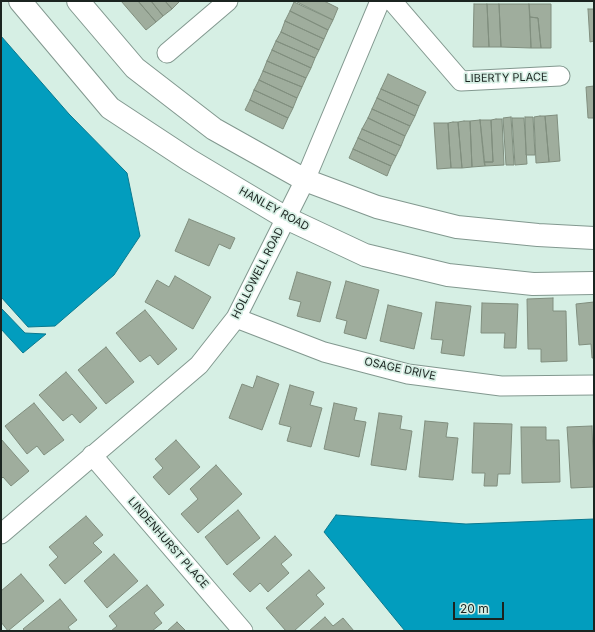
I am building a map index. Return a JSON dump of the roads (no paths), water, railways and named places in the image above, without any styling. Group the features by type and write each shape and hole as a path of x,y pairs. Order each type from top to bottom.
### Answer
{"main road":[{"name":"HANLEY ROAD","path":"20,1 110,108 189,160 286,218 365,255 448,275 533,284 594,283"},
{"path":"78,1 135,68 214,129 305,180 377,207 457,226 538,235 594,238"}],"street":[{"path":"167,53 228,1"},
{"name":"HOLLOWELL ROAD","path":"1,534 199,365 236,318 305,180 380,1"},
{"name":"LIBERTY PLACE","path":"392,1 461,80 560,76"},
{"name":"OSAGE DRIVE","path":"236,318 324,352 408,374 501,386 594,385"},
{"name":"LINDENHURST PLACE","path":"92,455 243,631"}],"water":[{"path":"1,36 69,114 127,173 140,236 114,275 55,326 28,327 1,297"},
{"path":"1,308 25,333 46,334 23,353 1,329"},
{"path":"336,515 466,524 594,519 594,631 405,631 324,532"}]}
